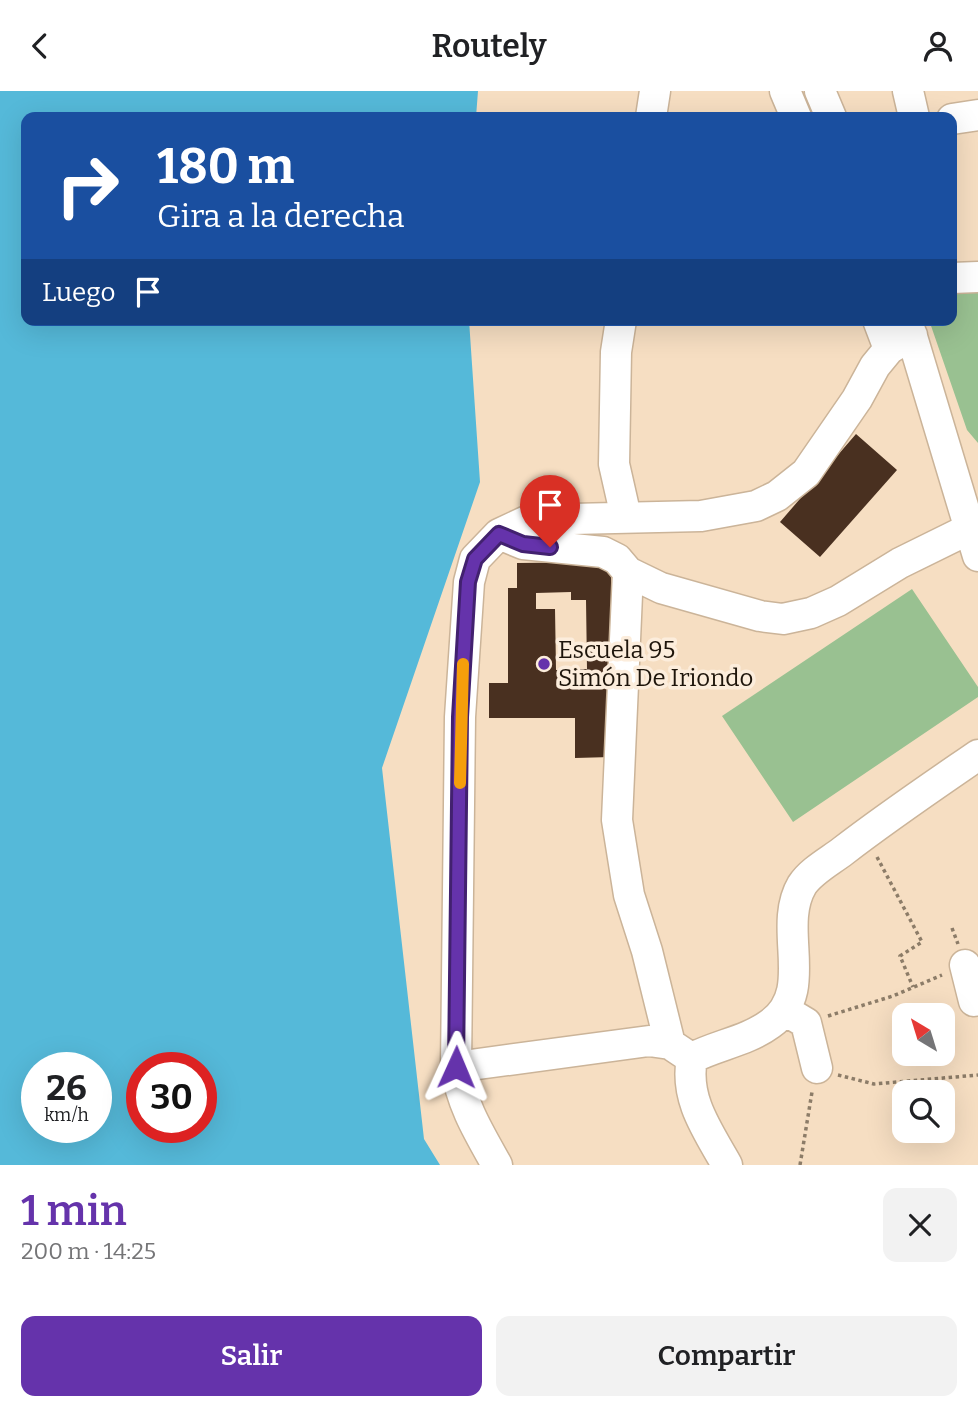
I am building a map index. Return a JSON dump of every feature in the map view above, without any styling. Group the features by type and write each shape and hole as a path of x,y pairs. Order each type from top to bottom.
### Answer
{"street":[{"path":"652,112 655,91"},
{"path":"785,91 794,112"},
{"path":"820,91 829,112"},
{"path":"908,91 913,112"},
{"path":"957,118 978,115"},
{"path":"957,278 978,277"},
{"path":"620,326 616,352 614,464 626,517"},
{"path":"497,1165 471,1119 460,1091 456,1067 460,717 468,582 475,559 499,534 529,520 701,516 730,513 756,506 777,496 806,473 903,335"},
{"path":"499,534 523,544 603,552 617,559 628,572 661,587 760,616 783,619 811,613 838,601 900,562 974,542 969,490 903,335"},
{"path":"628,572 617,820 629,895 689,1075 697,1111 727,1165"},
{"path":"817,1068 796,1017 793,992 795,969 791,924 803,884 867,832 978,755"},
{"path":"965,965 974,1001 978,1000"},
{"path":"456,1067 649,1041 681,1051 796,1017"}],"path":[{"path":"877,857 922,942 900,955 913,987"},
{"path":"796,1017 893,996 965,965"},
{"path":"800,1165 817,1068 874,1084 978,1075"}],"green space":[{"path":"978,289 978,443 967,430 931,326 957,326 957,291"},
{"path":"912,589 978,687 978,697 793,822 722,716"}],"water":[{"path":"0,91 478,91 476,112 21,112 21,326 469,326 480,482 382,768 424,1139 440,1165 0,1165"}],"building":[{"path":"856,434 897,470 820,557 780,522"},
{"path":"611,562 611,757 575,758 575,718 489,718 489,683 508,683 508,588 517,588 517,563","holes":["571,592 571,600 586,600 587,669 556,670 555,609 536,609 536,593"]}],"slow traffic":[{"path":"460,783 463,664"}],"place":[{"name":"Escuela 95 Simón De Iriondo","path":"544,664"}],"route":[{"path":"456,1067 460,717 468,582 475,559 499,534 523,544 550,547"}]}
